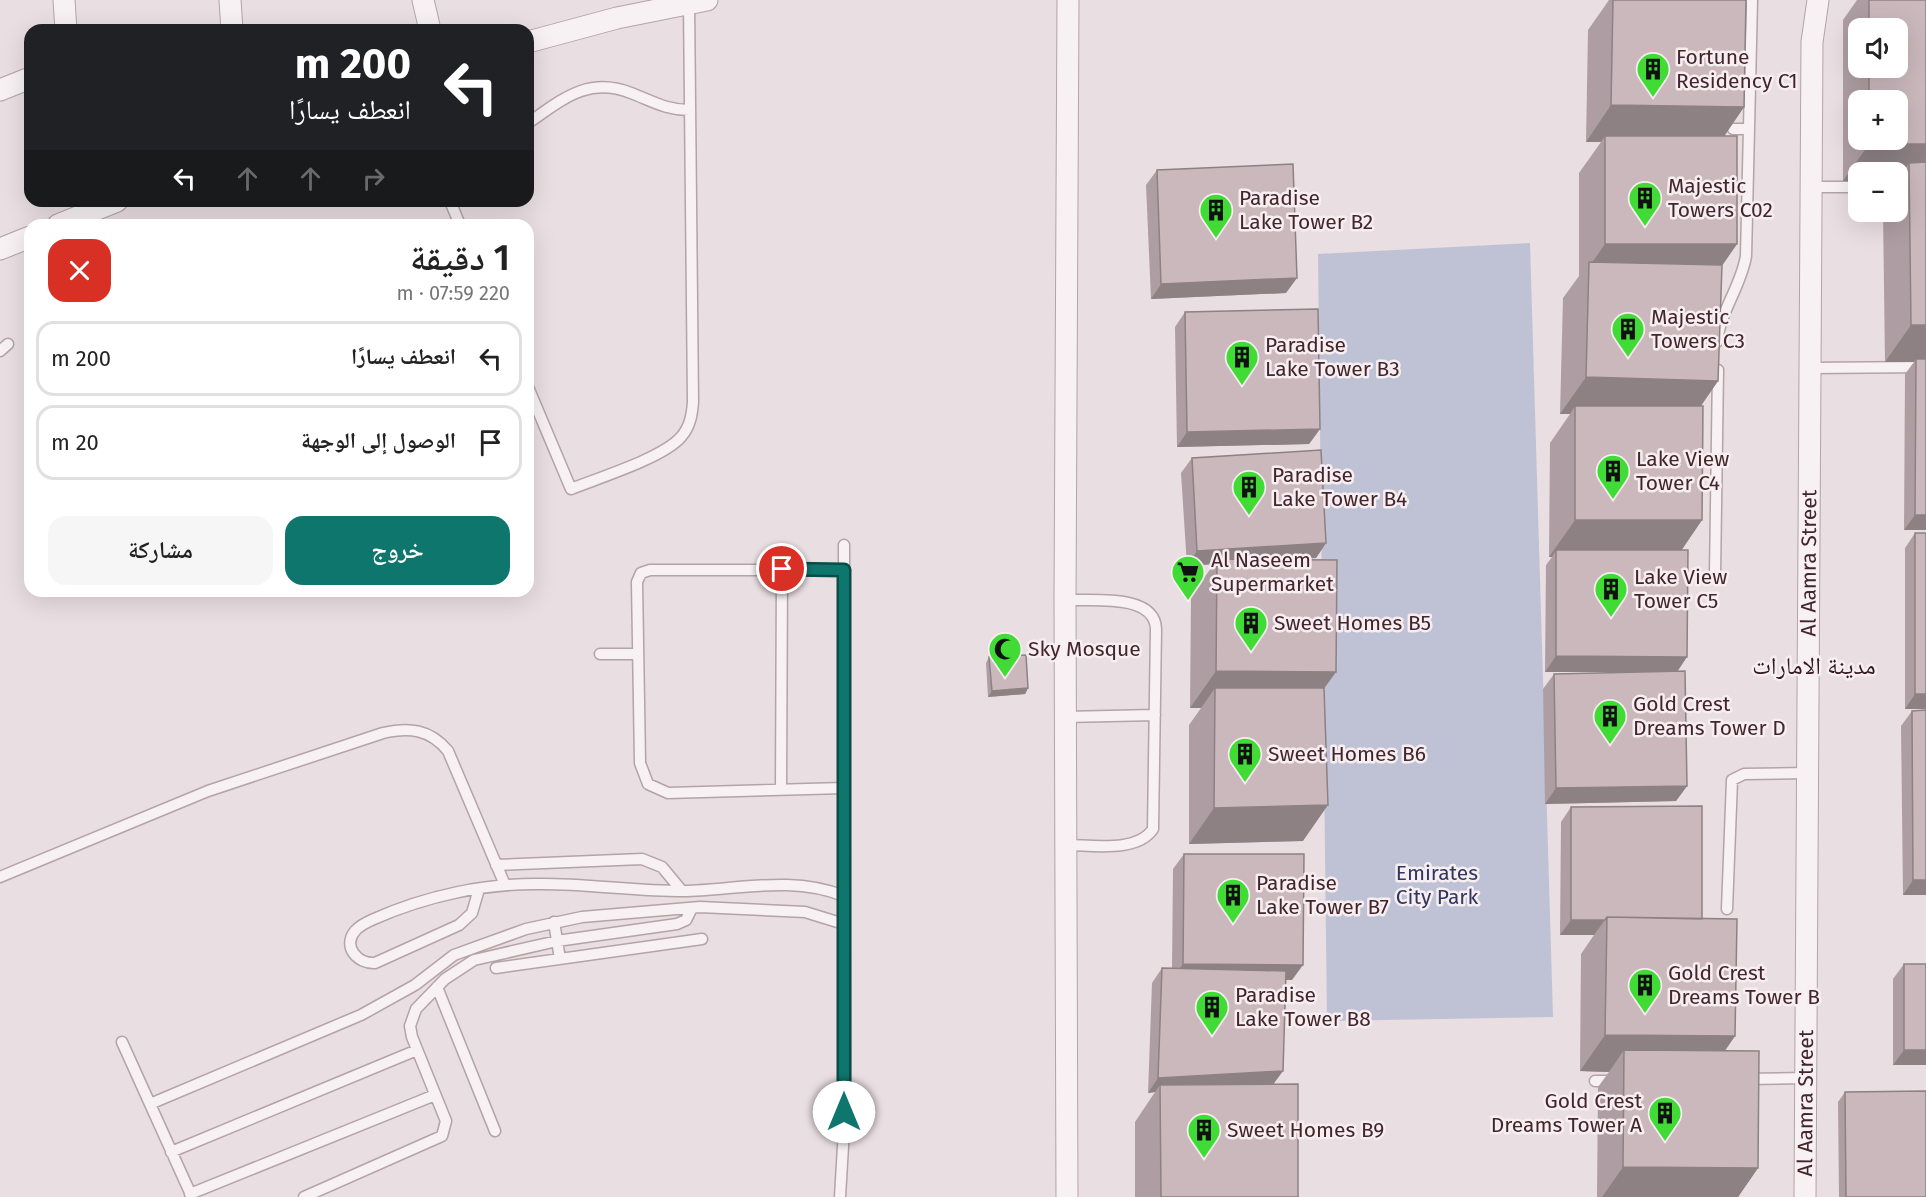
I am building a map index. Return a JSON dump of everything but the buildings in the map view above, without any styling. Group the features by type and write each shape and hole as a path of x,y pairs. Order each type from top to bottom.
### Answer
{"street":[{"path":"64,0 66,24"},
{"path":"230,0 232,24"},
{"path":"423,0 429,24"},
{"path":"1067,1197 1065,600 1068,0"},
{"name":"Al Aamra Street","path":"1805,1197 1812,42 1818,0"},
{"path":"534,40 617,18 698,2"},
{"path":"0,90 24,80"},
{"path":"73,219 102,207"},
{"path":"0,249 24,239"}],"lane":[{"path":"1715,574 1717,348 1722,321 1740,283 1746,256 1749,129 1746,58 1752,0"},
{"path":"534,401 571,489 667,449 686,430 693,402 689,110 698,2"},
{"path":"534,119 564,97 597,88 621,90 660,107 689,110"},
{"path":"1733,129 1749,129"},
{"path":"1811,187 1848,187"},
{"path":"1810,368 1926,367"},
{"path":"840,1197 844,1112 844,545"},
{"path":"781,789 782,569"},
{"path":"844,570 651,570 641,573 637,582 641,771 648,784 668,793 844,788"},
{"path":"1065,600 1136,603 1152,613 1156,623 1155,822 1149,835 1133,844 1066,845"},
{"path":"600,654 638,654"},
{"path":"1065,717 1155,715"},
{"path":"0,877 232,782 382,733 404,729 424,732 434,737 448,751 505,885"},
{"path":"1727,909 1732,780 1744,774 1807,773"},
{"path":"496,865 642,859 662,867 682,891"},
{"path":"479,889 472,913 459,925 375,963 362,962 353,953 351,939 363,924 424,901 479,889 505,885 545,884 682,891 791,884 819,887 844,896"},
{"path":"709,890 710,907"},
{"path":"150,1104 368,1012 416,985 454,955 494,939 554,922 635,912 710,907 805,912 844,924"},
{"path":"304,1197 438,1140 445,1131 446,1121 410,1032 411,1020 416,1009 454,971 474,960 557,941 682,922 689,916 692,908"},
{"path":"635,912 636,928"},
{"path":"554,922 560,959"},
{"path":"496,968 702,939"},
{"path":"437,987 495,1131"},
{"path":"122,1042 191,1196 435,1095"},
{"path":"171,1152 417,1050"},
{"path":"1736,1079 1806,1078"},
{"path":"1595,1081 1630,1080"}],"green space":[{"name":"Emirates City Park","path":"1530,243 1553,1017 1327,1021 1318,254"}],"place":[{"name":"Fortune Residency C1","path":"1653,98"},
{"name":"Majestic Towers C02","path":"1645,227"},
{"name":"Paradise Lake Tower B2","path":"1216,239"},
{"name":"Majestic Towers C3","path":"1628,358"},
{"name":"Paradise Lake Tower B3","path":"1242,386"},
{"name":"Lake View Tower C4","path":"1613,500"},
{"name":"Paradise Lake Tower B4","path":"1249,516"},
{"name":"Al Naseem Supermarket","path":"1188,601"},
{"name":"Lake View Tower C5","path":"1611,618"},
{"name":"Sweet Homes B5","path":"1251,652"},
{"name":"Sky Mosque","path":"1005,678"},
{"name":"Gold Crest Dreams Tower D","path":"1610,745"},
{"name":"Sweet Homes B6","path":"1245,783"},
{"name":"Paradise Lake Tower B7","path":"1233,924"},
{"name":"Gold Crest Dreams Tower B","path":"1645,1014"},
{"name":"Paradise Lake Tower B8","path":"1212,1036"},
{"name":"Gold Crest Dreams Tower A","path":"1665,1142"},
{"name":"Sweet Homes B9","path":"1204,1159"}],"district":[{"name":"مدينة الامارات","path":"1814,666"}],"route":[{"path":"782,569 844,570 844,1112"}]}
